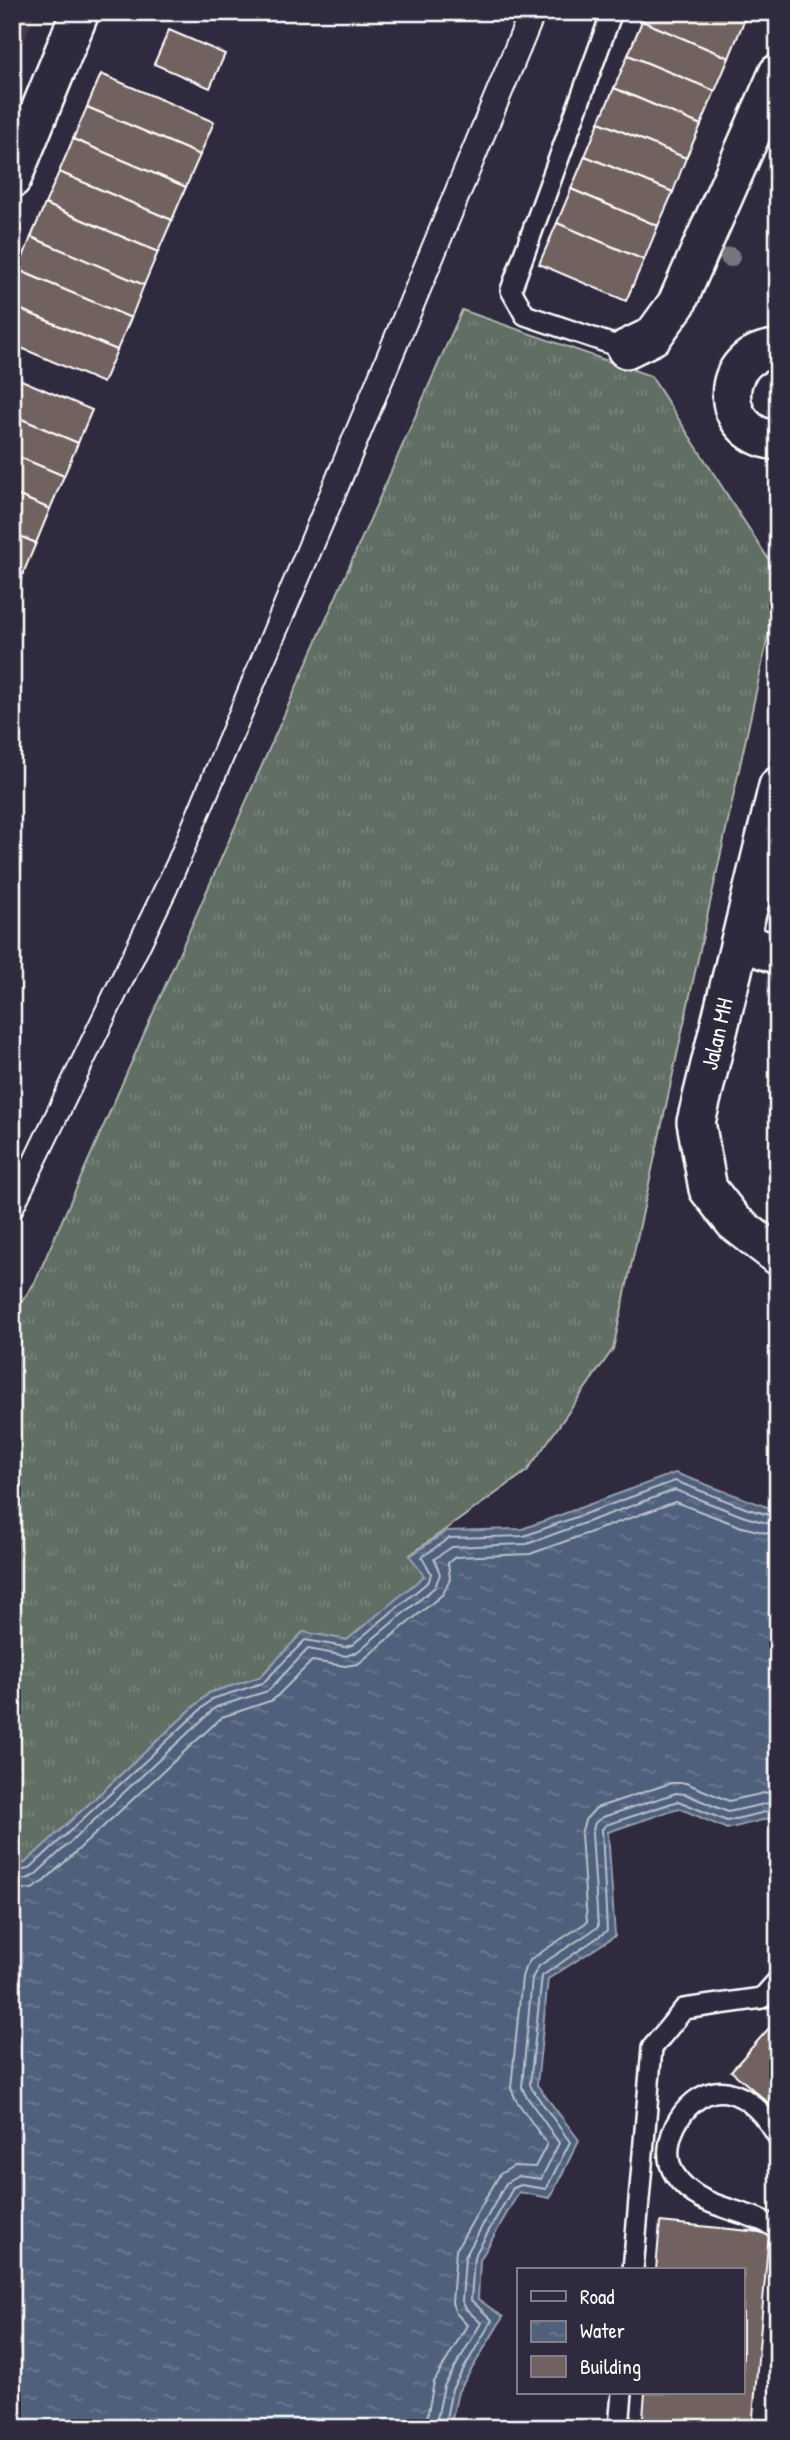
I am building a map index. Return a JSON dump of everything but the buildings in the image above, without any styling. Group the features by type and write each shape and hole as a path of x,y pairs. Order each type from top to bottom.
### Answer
{"street":[{"path":"12,180 80,12"},
{"path":"626,349 653,336 677,303 778,73"},
{"path":"778,349 767,349 747,359 739,368 731,388 731,400 739,421 756,436 778,441"},
{"name":"Jalan MH","path":"778,786 696,1122 708,1189 734,1222 778,1256"},
{"path":"740,941 778,955"}],"lane":[{"path":"612,12 511,290 525,316 626,349"},
{"path":"633,2268 652,2048 684,2009 762,1997 778,1980"},
{"path":"778,2137 759,2110 741,2097 725,2092 708,2095 686,2109 672,2130 669,2156 675,2175 706,2202 767,2222 778,2229"},
{"path":"619,2428 622,2394"}],"shaded area":[{"path":"12,12 36,12 12,70"}],"green space":[{"path":"462,310 651,376 778,574 778,591 613,1349 527,1471 410,1555 425,1576 347,1640 303,1632 260,1677 209,1693 24,1864 12,1866 12,1316 35,1282"}],"water":[{"path":"675,1473 778,1511 778,1816 727,1829 679,1808 608,1832 615,1936 548,1979 537,2085 579,2140 550,2198 519,2192 480,2260 478,2299 503,2317 458,2392 450,2428 12,2428 12,1866 25,1863 209,1693 260,1677 303,1632 347,1640 424,1576 410,1556 447,1531 522,1529"}],"tram line":[{"path":"12,1181 167,859 518,12"},
{"path":"12,1235 177,893 347,494 547,12"}]}
